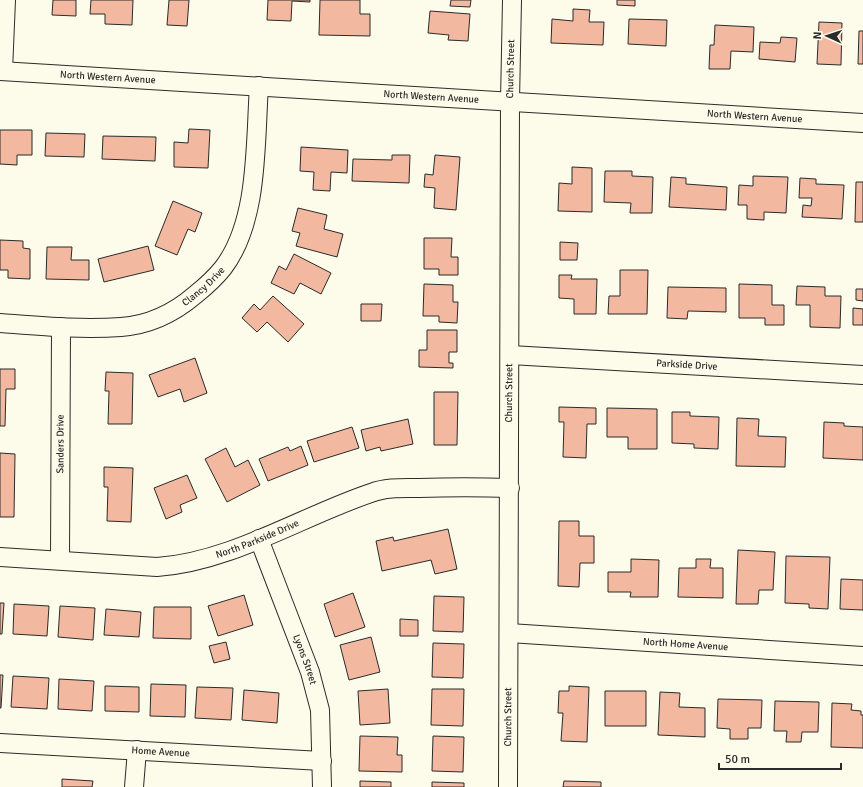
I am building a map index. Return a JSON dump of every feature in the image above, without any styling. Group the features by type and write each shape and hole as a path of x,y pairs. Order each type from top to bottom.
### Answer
{"street":[{"path":"2,71 6,0"},
{"name":"Church Street","path":"508,787 510,101 512,0"},
{"name":"North Western Avenue","path":"2,71 863,123"},
{"name":"Clancy Drive","path":"0,323 61,327 122,327 157,319 182,306 223,268 238,241 248,212 253,180 259,86"},
{"name":"Sanders Drive","path":"60,560 61,327"},
{"name":"Parkside Drive","path":"510,355 863,375"},
{"name":"North Parkside Drive","path":"0,557 157,566 173,565 192,562 259,539 372,492 392,488 510,488"},
{"name":"Lyons Street","path":"259,539 310,672 320,710 322,787"},
{"name":"North Home Avenue","path":"509,633 863,656"},
{"name":"Home Avenue","path":"0,743 322,761"},
{"path":"134,787 137,750"}],"building":[{"path":"53,0 76,0 76,16 52,15"},
{"path":"91,0 133,0 132,25 105,24 105,14 90,14"},
{"path":"169,0 189,0 187,26 167,25"},
{"path":"268,0 310,0 310,2 292,1 291,21 267,20"},
{"path":"320,0 360,0 360,14 370,14 370,36 319,35"},
{"path":"451,0 471,0 470,7 450,6"},
{"path":"617,0 635,0 635,6 617,5"},
{"path":"573,9 590,10 589,22 604,22 603,45 551,43 552,19 573,21"},
{"path":"430,11 470,14 468,41 448,40 449,35 428,33"},
{"path":"629,19 667,20 666,46 628,44"},
{"path":"819,22 842,23 841,65 817,64"},
{"path":"715,25 754,27 753,52 731,51 730,69 709,69 710,45 714,45"},
{"path":"859,31 863,31 863,64 858,64"},
{"path":"781,37 797,38 795,62 759,59 760,42 780,43"},
{"path":"189,129 210,130 208,168 174,167 174,142 188,143"},
{"path":"0,130 32,130 32,155 17,155 17,165 0,164"},
{"path":"46,133 85,134 84,157 45,156"},
{"path":"103,136 156,137 155,161 102,159"},
{"path":"301,147 348,150 347,173 331,172 330,191 313,190 314,172 300,171"},
{"path":"392,155 410,155 409,183 352,181 353,159 392,160"},
{"path":"435,155 460,157 456,210 434,208 435,188 424,187 425,174 433,175"},
{"path":"572,167 592,168 592,212 558,211 559,183 572,184"},
{"path":"605,171 632,171 632,176 653,177 652,213 630,213 631,203 604,202"},
{"path":"753,176 788,177 786,213 764,212 764,220 747,219 747,205 738,205 739,185 753,186"},
{"path":"671,177 686,178 686,184 727,187 726,210 669,207"},
{"path":"800,178 816,179 816,184 844,185 842,219 802,217 803,205 811,206 812,198 799,198"},
{"path":"856,182 863,182 863,222 855,222"},
{"path":"173,201 202,213 195,232 188,229 177,255 155,246"},
{"path":"298,208 327,215 324,229 343,234 337,257 296,246 300,233 292,231"},
{"path":"424,238 452,238 451,257 458,257 458,275 439,275 439,269 424,269"},
{"path":"0,240 23,241 23,248 30,249 30,279 8,278 8,270 0,270"},
{"path":"560,242 578,243 577,260 560,260"},
{"path":"148,246 154,270 104,282 98,259"},
{"path":"47,247 72,247 71,260 89,260 89,280 46,279"},
{"path":"294,254 331,273 321,294 300,283 294,294 271,283 279,266 286,270"},
{"path":"620,270 648,270 647,314 608,314 609,296 620,296"},
{"path":"559,275 572,275 571,279 597,279 596,314 574,314 574,299 559,298"},
{"path":"424,284 453,285 453,302 458,302 457,323 439,322 439,316 423,316"},
{"path":"739,284 772,285 772,305 784,305 784,325 765,325 765,318 739,318"},
{"path":"797,286 825,287 825,296 841,296 840,328 810,327 810,305 796,305"},
{"path":"668,287 726,288 726,312 688,311 687,319 667,318"},
{"path":"856,289 863,289 863,301 856,300"},
{"path":"273,296 304,324 288,342 267,322 257,332 242,318 254,304 260,310"},
{"path":"361,304 382,304 381,321 361,321"},
{"path":"853,308 863,309 863,325 853,325"},
{"path":"427,330 457,330 457,352 449,352 449,363 453,363 453,368 419,367 419,350 427,350"},
{"path":"195,358 207,393 184,402 180,389 158,397 149,375"},
{"path":"0,369 15,369 15,389 6,389 5,426 0,426"},
{"path":"106,372 133,373 132,424 108,424 109,391 105,391"},
{"path":"434,392 458,392 457,445 434,445"},
{"path":"559,407 596,408 596,424 587,424 586,458 563,457 564,422 559,422"},
{"path":"607,408 657,409 657,449 628,449 628,437 607,437"},
{"path":"672,412 690,412 690,416 719,417 718,449 694,448 694,444 672,443"},
{"path":"737,418 759,419 758,436 786,437 785,467 736,466"},
{"path":"408,419 413,444 381,451 380,447 366,451 361,430"},
{"path":"824,422 844,423 844,426 863,427 863,460 823,458"},
{"path":"352,427 359,448 314,462 307,441"},
{"path":"301,446 308,465 268,481 259,459 288,447 290,451"},
{"path":"226,448 235,467 248,460 260,485 227,502 205,459"},
{"path":"0,453 15,454 14,517 0,517"},
{"path":"104,467 133,468 131,522 107,521 108,487 104,487"},
{"path":"187,475 197,498 180,505 182,512 166,519 154,488"},
{"path":"559,521 579,521 579,536 594,536 594,563 580,563 579,587 558,586"},
{"path":"448,529 457,569 435,574 431,560 382,571 376,541 393,537 394,541"},
{"path":"738,550 775,552 773,590 759,590 758,604 736,604"},
{"path":"786,556 830,557 828,609 809,608 809,604 785,603"},
{"path":"631,559 659,560 658,597 630,597 631,592 608,592 608,572 631,572"},
{"path":"696,559 711,559 710,568 723,568 723,598 678,597 679,568 696,568"},
{"path":"841,579 863,580 863,610 840,609"},
{"path":"353,593 365,627 335,637 324,604"},
{"path":"244,595 253,625 218,636 208,606"},
{"path":"434,596 464,597 463,632 433,631"},
{"path":"0,603 4,603 2,634 0,634"},
{"path":"14,604 49,606 47,636 13,634"},
{"path":"60,606 95,608 93,640 58,637"},
{"path":"154,607 191,607 191,639 153,638"},
{"path":"106,609 141,612 139,637 104,635"},
{"path":"400,619 418,620 418,636 400,636"},
{"path":"371,637 380,672 349,680 340,645"},
{"path":"226,642 230,659 214,663 209,646"},
{"path":"433,643 464,644 463,678 432,677"},
{"path":"0,675 3,675 1,708 0,708"},
{"path":"13,676 49,678 47,709 11,707"},
{"path":"59,679 94,681 92,711 58,709"},
{"path":"151,684 186,685 185,717 150,716"},
{"path":"105,686 139,687 139,712 105,711"},
{"path":"569,686 589,687 587,742 561,741 563,713 558,713 559,691 569,691"},
{"path":"197,687 233,688 231,720 195,718"},
{"path":"388,689 390,723 360,725 358,691"},
{"path":"432,689 464,689 463,726 431,725"},
{"path":"244,690 279,693 277,723 242,720"},
{"path":"605,691 646,691 646,726 605,726"},
{"path":"660,692 680,693 679,707 705,708 705,737 658,735"},
{"path":"718,699 762,700 761,728 748,728 748,739 730,739 730,729 717,728"},
{"path":"775,701 819,702 818,732 802,732 801,742 786,742 787,731 774,731"},
{"path":"832,703 852,704 851,710 861,711 861,715 863,715 863,748 831,747"},
{"path":"360,736 398,737 397,755 402,755 402,772 359,771"},
{"path":"433,736 464,737 463,772 432,771"},
{"path":"62,779 93,781 92,787 62,787"},
{"path":"360,781 391,782 391,787 360,787"},
{"path":"564,781 601,782 601,787 563,787"},
{"path":"432,782 464,783 464,787 432,787"}]}
